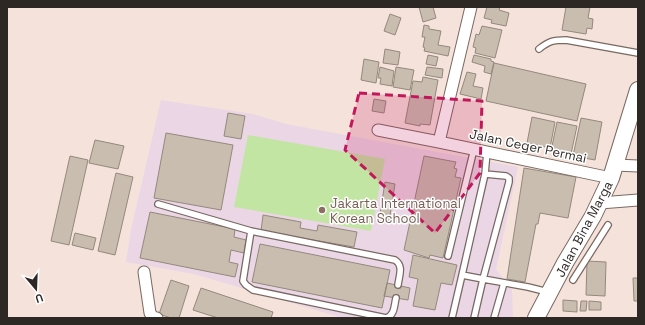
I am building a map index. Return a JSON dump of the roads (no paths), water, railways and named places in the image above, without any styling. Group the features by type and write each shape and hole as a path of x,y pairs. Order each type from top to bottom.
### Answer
{"street":[{"path":"440,142 471,7"},
{"name":"Jalan Bina Marga","path":"536,318 600,203 613,172 638,90"},
{"name":"Jalan Ceger Permai","path":"378,130 487,152 613,172 638,166"},
{"path":"600,203 638,200"},
{"path":"144,272 150,313 152,317 157,318"}],"lane":[{"path":"539,49 550,41 566,40 638,53"},
{"path":"448,256 474,149"},
{"path":"452,318 484,174 487,152"},
{"path":"474,318 509,182 509,178 506,176 484,174"},
{"path":"158,204 251,231 395,260 399,263 401,268 398,285"},
{"path":"574,280 608,225"},
{"path":"251,231 243,281 246,286 253,290 386,318 393,312 396,298"},
{"path":"462,275 528,287 550,293"},
{"path":"494,318 504,283"}],"place":[{"name":"Jakarta International Korean School","path":"322,210"}]}
